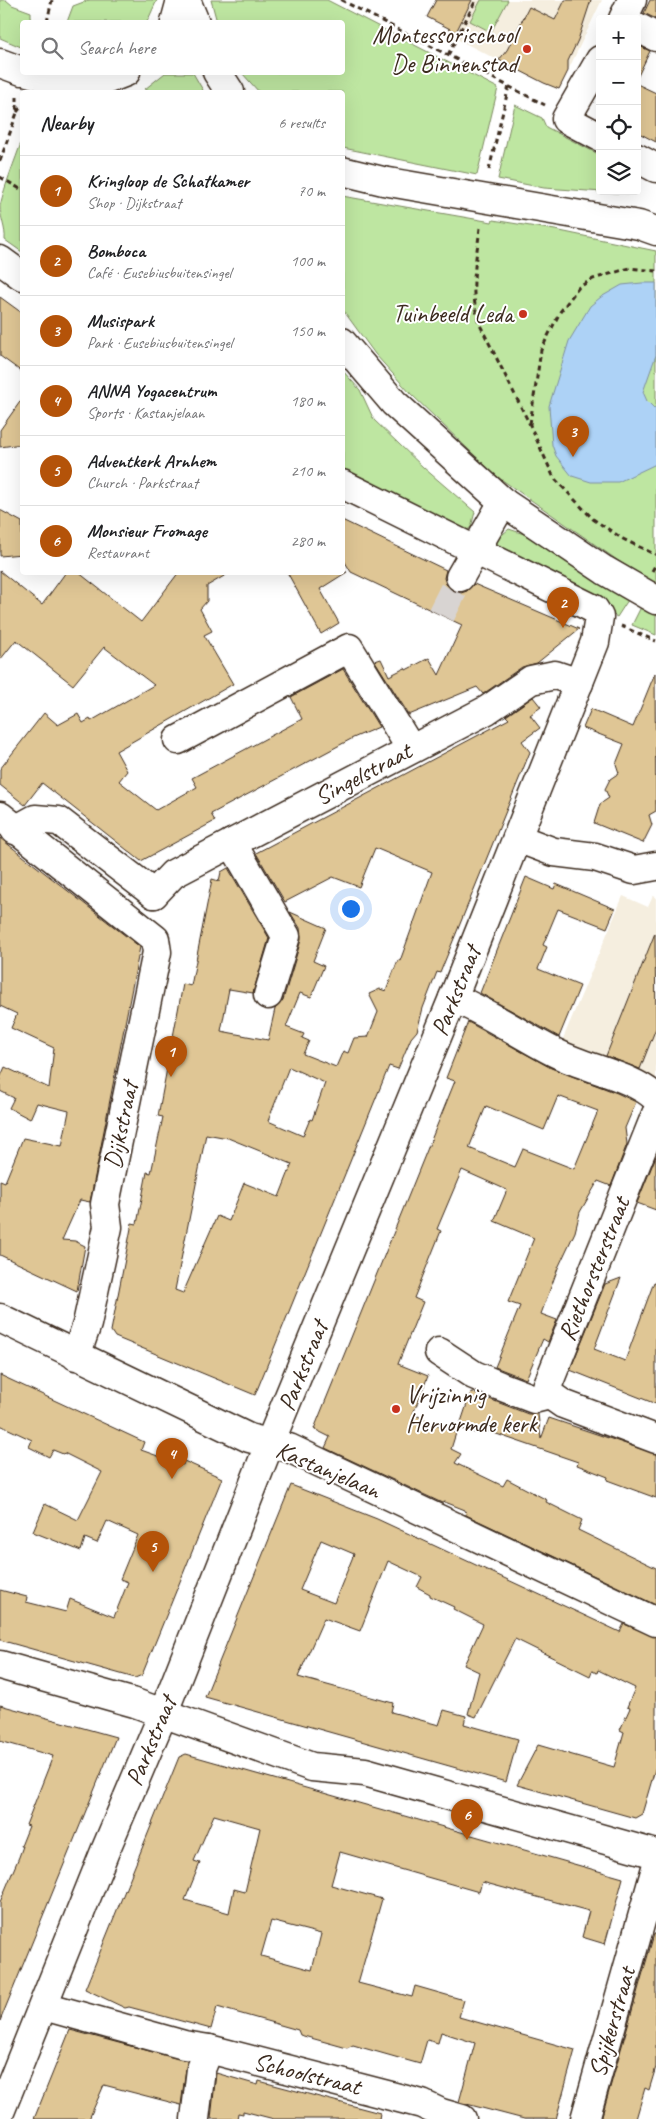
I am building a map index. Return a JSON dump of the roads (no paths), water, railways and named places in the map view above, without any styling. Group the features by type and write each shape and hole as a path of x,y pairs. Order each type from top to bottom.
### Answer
{"street":[{"path":"176,20 181,0"},
{"path":"186,0 194,20"},
{"path":"625,15 632,0"},
{"path":"641,29 656,37"},
{"path":"0,63 23,80 84,90 119,75"},
{"path":"596,67 566,119 596,136"},
{"path":"218,75 229,90"},
{"path":"641,160 656,168"},
{"path":"345,171 383,181 639,225 656,231"},
{"path":"345,184 383,181"},
{"path":"0,260 20,275"},
{"path":"345,346 394,403 504,502 604,570 656,600"},
{"path":"345,486 475,551"},
{"path":"460,577 504,502"},
{"name":"Parkstraat","path":"0,2112 105,1851 164,1714 269,1445 518,838 595,642 600,617 594,609 475,551"},
{"path":"178,740 349,648 412,750"},
{"name":"Singelstraat","path":"154,894 173,874 487,710 531,680 555,675 579,683"},
{"path":"8,823 34,819 59,821 154,894"},
{"path":"8,823 151,934"},
{"path":"518,838 554,852 595,856 634,870 656,866"},
{"path":"232,843 286,936 268,995"},
{"name":"Dijkstraat","path":"76,1356 87,1324 108,1227 105,1204 156,952 155,939 151,934 154,894"},
{"path":"453,998 471,1005 559,1055 632,1084 656,1098"},
{"name":"Riethorsterstraat","path":"550,1395 547,1387 656,1114"},
{"name":"Kastanjelaan","path":"0,1318 208,1420 269,1445 289,1448 656,1622"},
{"path":"439,1352 474,1375 500,1386 534,1399 550,1395 563,1404 656,1439"},
{"path":"0,1665 135,1703 312,1767 365,1772 656,1854"},
{"name":"Spijkerstraat","path":"585,2119 656,1868"},
{"name":"Schoolstraat","path":"44,2006 184,2045 209,2049 422,2104 441,2113 462,2119"},
{"path":"195,2119 201,2069 209,2049"}],"water":[{"path":"656,283 656,355 643,392 647,401 654,408 656,407 656,464 618,482 591,482 572,476 556,456 552,445 549,406 569,341 590,306 622,285"}],"tunnel":[{"path":"441,615 460,577"}],"place":[{"name":"Montessorischool De Binnenstad","path":"527,49"},
{"name":"Tuinbeeld Leda","path":"523,314"},
{"name":"Musispark","path":"573,457"},
{"name":"Bomboca","path":"563,628"},
{"name":"Kringloop de Schatkamer","path":"171,1077"},
{"name":"Vrijzinnig Hervormde kerk","path":"396,1409"},
{"name":"ANNA Yogacentrum","path":"172,1479"},
{"name":"Adventkerk Arnhem","path":"153,1572"},
{"name":"Monsieur Fromage","path":"467,1840"}]}
